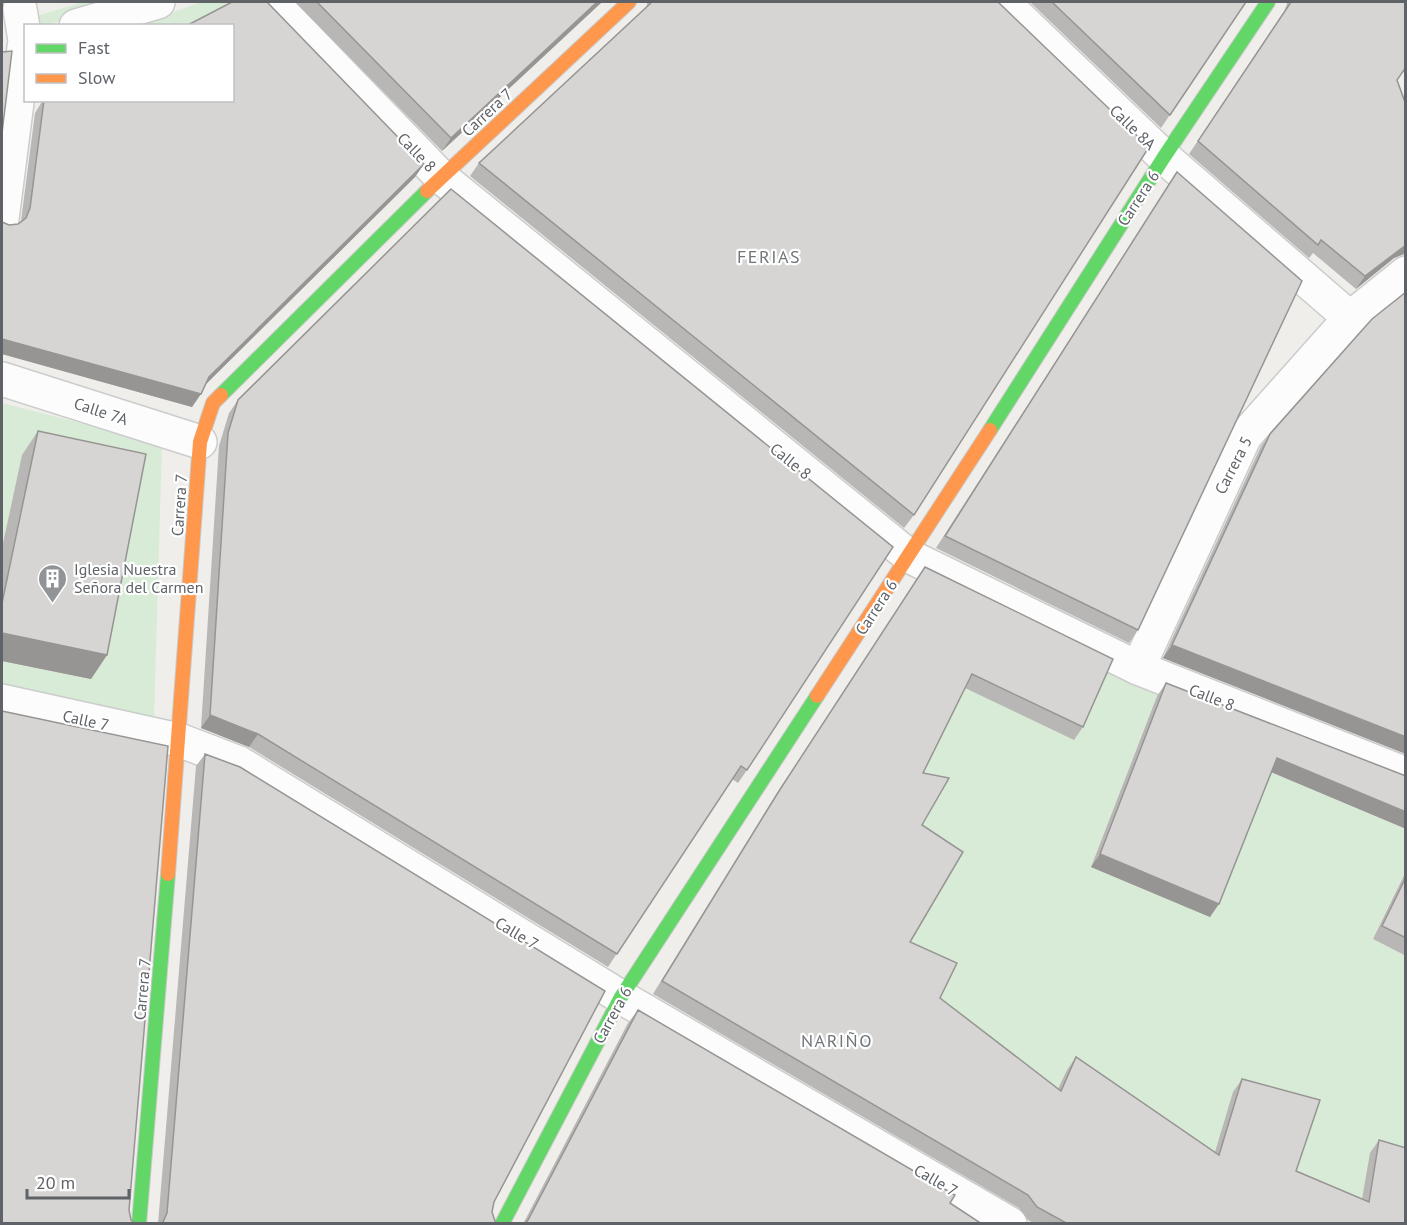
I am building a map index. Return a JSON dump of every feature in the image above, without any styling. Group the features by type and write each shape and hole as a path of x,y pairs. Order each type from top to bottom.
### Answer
{"street":[{"path":"83,24 158,2"},
{"name":"Calle 8","path":"272,2 441,177 909,556 1138,668 1406,774"},
{"name":"Carrera 7","path":"139,1224 179,740 200,442 213,403 441,177 629,2"},
{"name":"Calle 8A","path":"1003,2 1164,157 1350,318"},
{"name":"Carrera 6","path":"502,1224 621,997 909,556 1164,157 1268,2"},
{"path":"2,44 23,16"},
{"path":"2,219 23,16"},
{"name":"Carrera 5","path":"1138,668 1245,436 1350,318 1406,273"},
{"name":"Calle 7A","path":"2,379 200,442"},
{"name":"Calle 7","path":"2,701 179,740 238,763 621,997 1010,1224"}],"green space":[{"path":"83,2 125,2 49,24 32,24 30,18"},
{"path":"201,2 248,2 204,24 140,24"},
{"path":"2,403 162,444 154,719 2,686 2,661 91,679 2,548"},
{"path":"1104,671 1157,695 1091,866 1268,771 1405,829 1405,871 1373,939 1405,956 1405,1164 1360,1215 1210,1168 1068,1070 1052,1104 970,1041 901,955 913,838 914,786 963,687"}],"building":[{"path":"232,2 267,2 424,164 209,377 201,394 2,339 2,222 9,225 18,224 26,218 30,208 44,102 234,102 234,24 190,24"},
{"path":"317,2 597,2 451,138"},
{"path":"652,2 998,2 1149,147 914,515 479,163"},
{"path":"1052,2 1246,2 1170,115"},
{"path":"1291,2 1406,2 1406,67 1397,80 1406,105 1406,245 1365,276 1321,240 1318,245 1198,141"},
{"path":"12,51 2,133 2,52"},
{"path":"1177,172 1302,281 1138,630 945,536"},
{"path":"451,189 893,547 747,770 741,766 617,954 258,734 210,715 228,433 238,400"},
{"path":"1406,292 1406,737 1172,645 1270,434 1372,319"},
{"name":"Iglesia Nuestra Señora del Carmen","path":"38,431 146,454 107,655 2,633 2,603"},
{"path":"925,567 1113,659 1083,727 972,674 923,773 949,778 922,825 963,852 910,942 957,963 940,998 1061,1091 1076,1057 1219,1155 1242,1079 1320,1100 1296,1171 1369,1202 1379,1140 1406,1148 1406,1224 1068,1224 1037,1207 1028,1195 662,981 779,791"},
{"path":"1166,683 1406,776 1406,812 1277,758 1219,904 1100,854"},
{"path":"2,711 168,746 129,1210 131,1220 135,1224 2,1224"},
{"path":"205,754 240,767 605,991 494,1202 492,1212 498,1224 161,1224 167,1213"},
{"path":"1406,877 1406,938 1382,926"},
{"path":"638,1010 955,1195 950,1203 982,1224 524,1224"}],"traffic: fast":[{"path":"990,430 1164,157 1268,2"},
{"path":"221,395 427,191"},
{"path":"502,1224 621,997 817,696"},
{"path":"139,1224 168,874"}],"traffic: slow":[{"path":"427,191 629,2"},
{"path":"168,874 200,442 213,403 221,395"},
{"path":"817,696 990,430"}],"place":[{"name":"Iglesia Nuestra Señora del Carmen","path":"53,604"}],"district":[{"name":"FERIAS","path":"769,256"},
{"name":"NARIÑO","path":"837,1040"}]}
